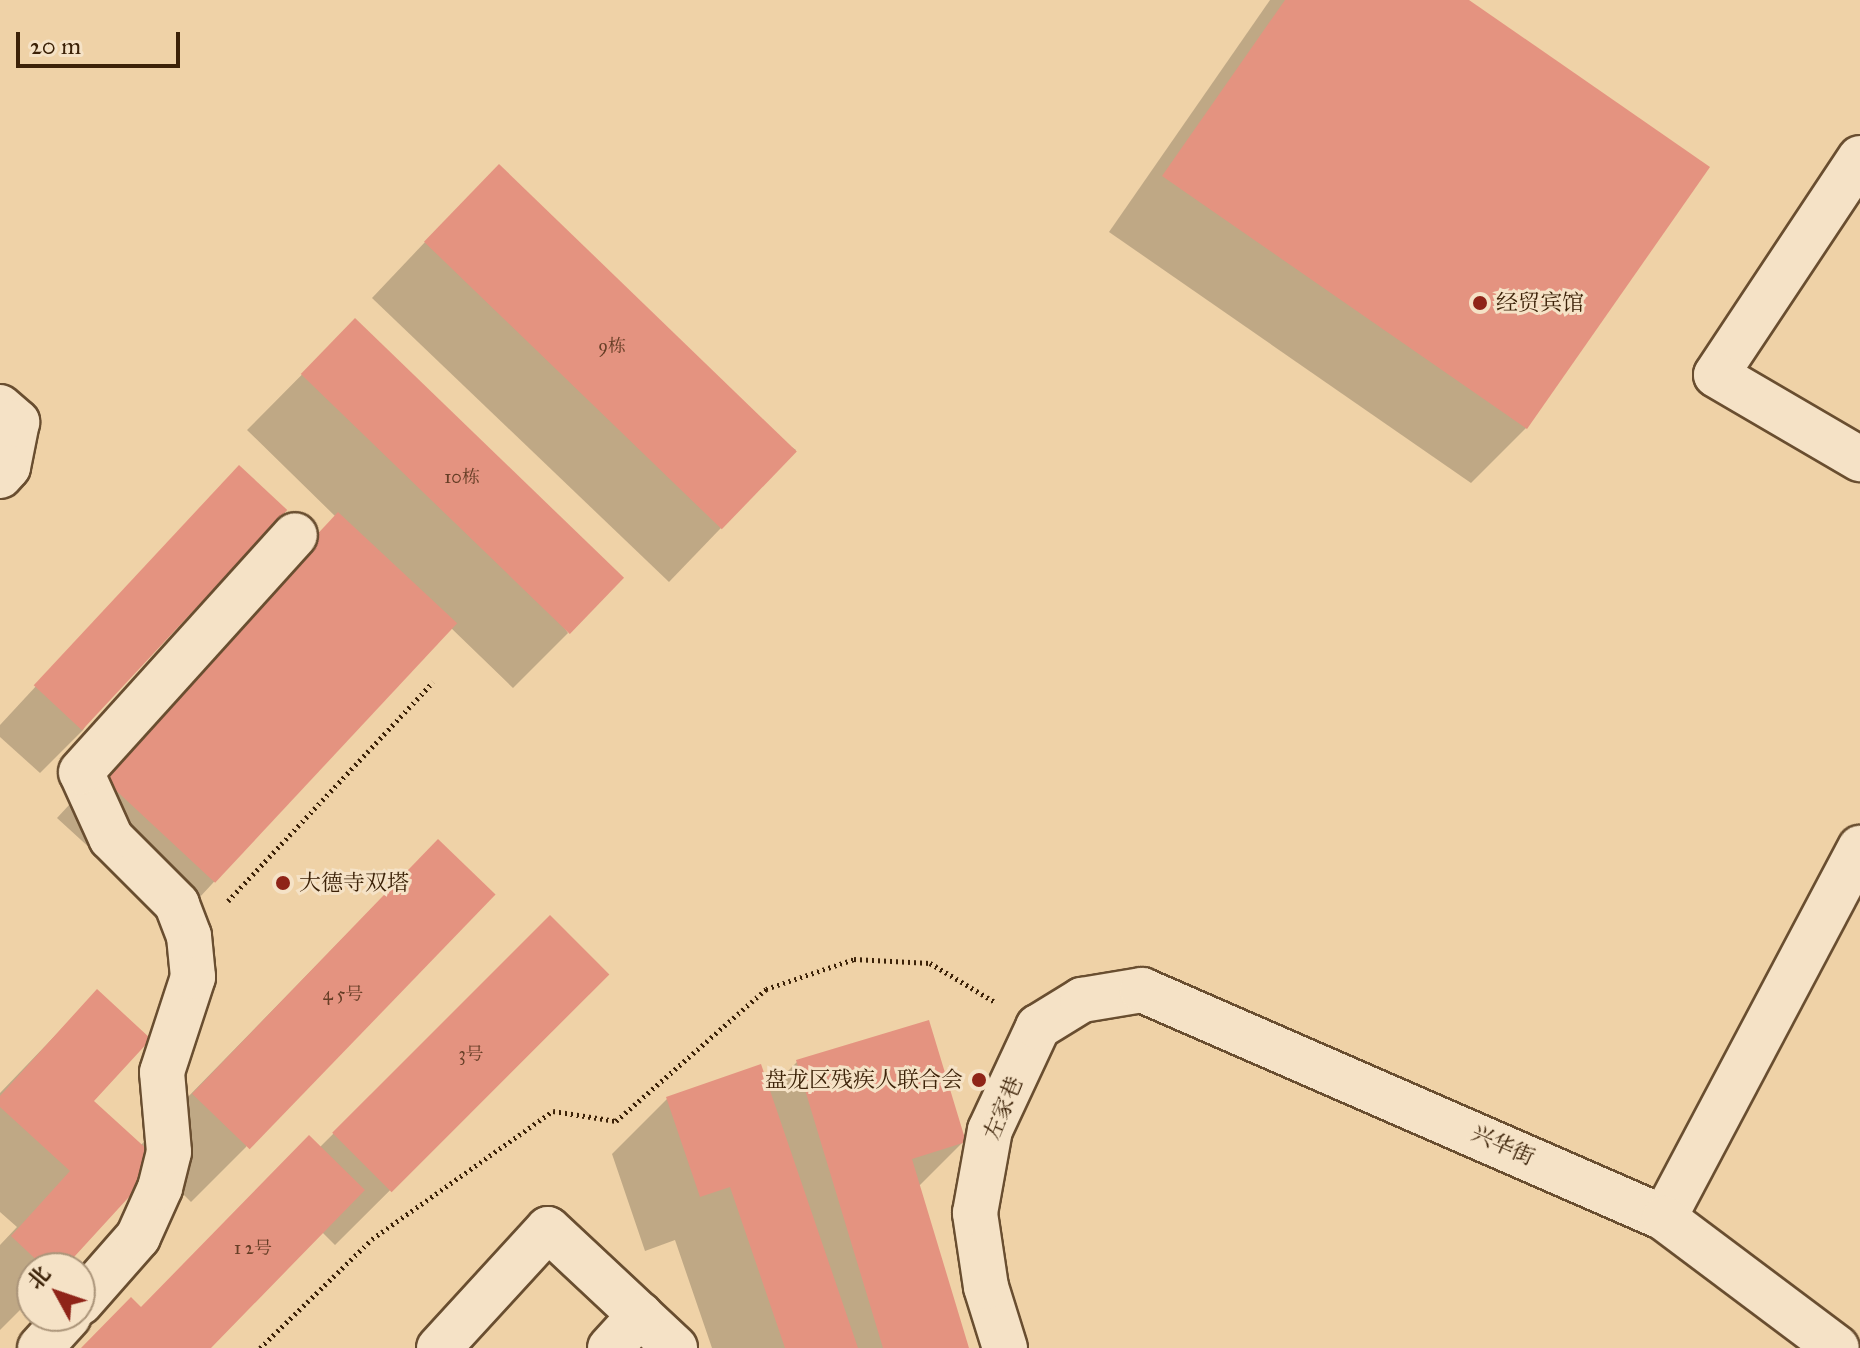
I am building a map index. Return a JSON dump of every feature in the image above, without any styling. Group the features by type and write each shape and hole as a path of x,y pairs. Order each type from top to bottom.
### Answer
{"street":[{"path":"1860,158 1716,375 1860,459"},
{"path":"0,407 17,422 8,467 0,476"},
{"path":"96,1285 138,1237 160,1188 169,1152 162,1072 193,977 189,936 177,904 111,838 81,772 295,535"},
{"path":"1664,1218 1860,848"},
{"name":"兴华街","path":"1038,1027 1082,1000 1142,990 1513,1149 1664,1218 1837,1348"},
{"name":"左家巷","path":"1005,1348 986,1287 975,1213 990,1130 1038,1027"},
{"path":"439,1348 548,1229 675,1348"},
{"path":"610,1348 640,1315"},
{"path":"40,1348 54,1332"}],"path":[{"path":"189,936 219,911 433,682"},
{"path":"260,1348 372,1239 436,1193 553,1111 616,1121 766,989 854,959 930,963 1038,1027"}],"building":[{"name":"经贸宾馆","path":"1285,0 1469,0 1710,167 1527,429 1162,176"},
{"path":"499,164 797,452 722,529 424,242"},
{"path":"355,318 624,578 570,634 301,374"},
{"path":"239,465 287,510 82,730 34,685"},
{"path":"338,512 457,623 215,883 96,772"},
{"path":"438,839 496,895 250,1149 192,1094"},
{"path":"550,915 609,974 392,1192 332,1133"},
{"path":"97,989 151,1039 94,1101 161,1162 79,1252 28,1252 11,1236 70,1171 0,1107 0,1096"},
{"path":"929,1020 966,1142 912,1159 969,1348 883,1348 796,1060"},
{"path":"761,1064 858,1348 785,1348 730,1187 700,1197 666,1097"},
{"path":"309,1135 365,1190 211,1348 81,1348 131,1297 141,1307"}],"place":[{"name":"经贸宾馆","path":"1480,303"},
{"name":"大德寺双塔","path":"283,883"},
{"name":"盘龙区残疾人联合会","path":"979,1080"}]}
